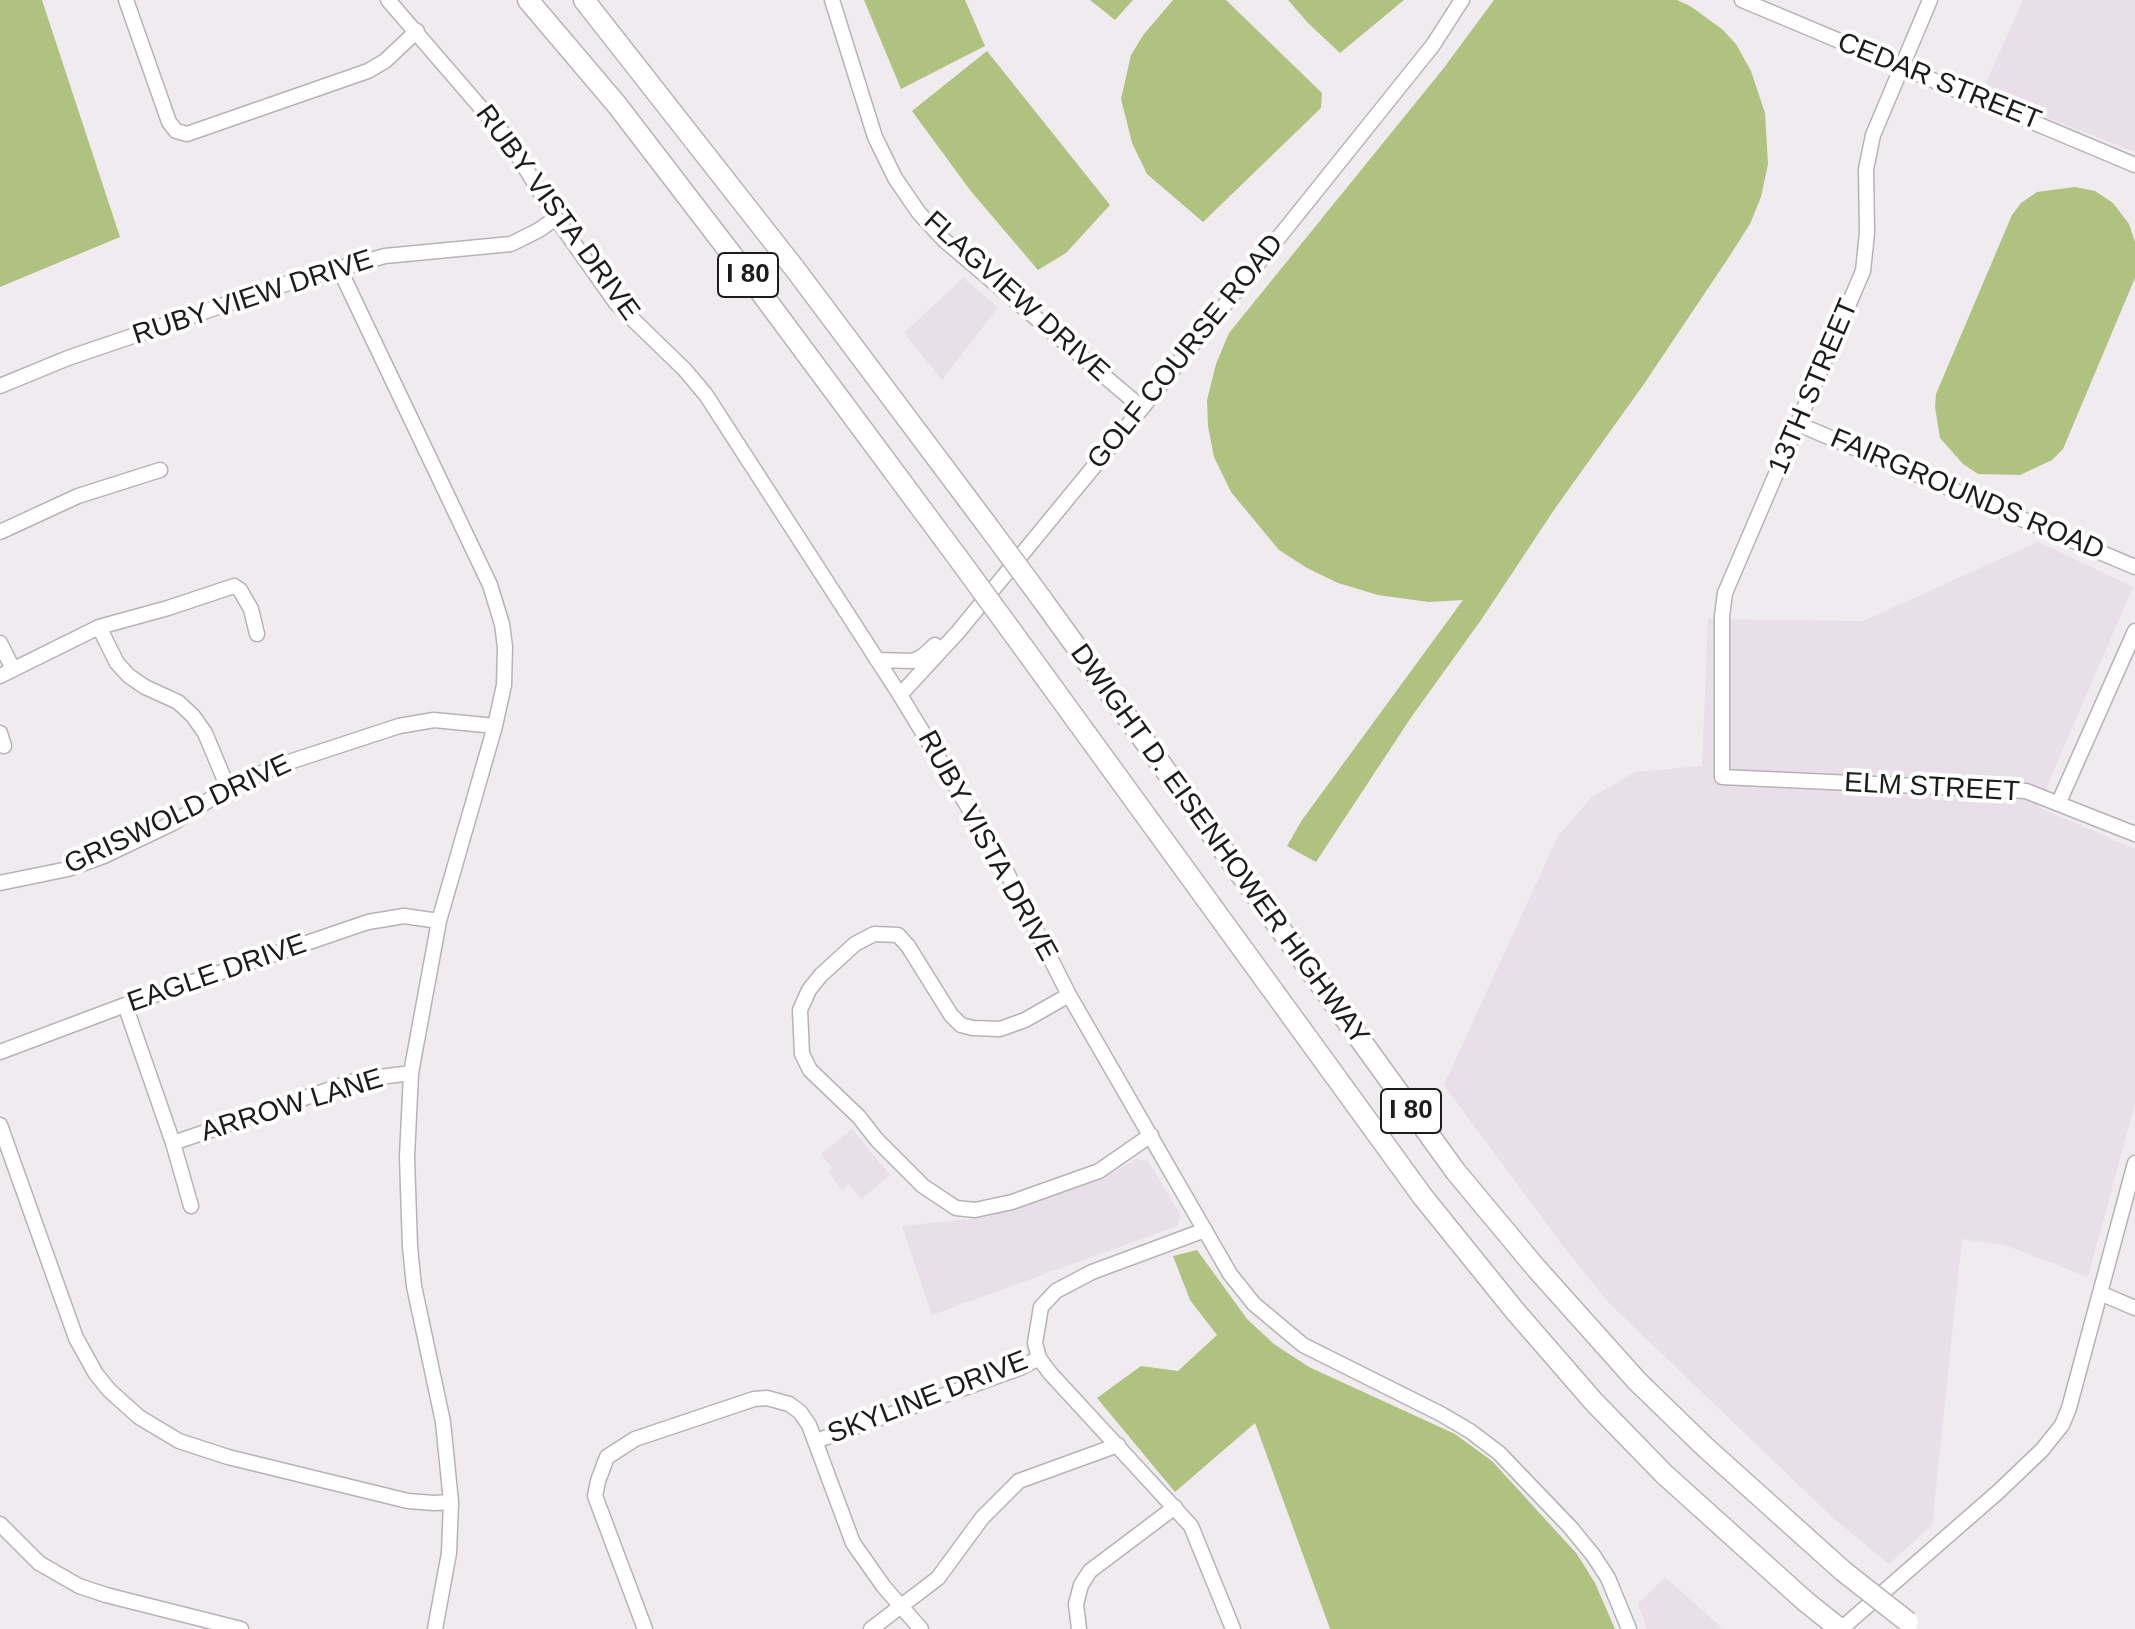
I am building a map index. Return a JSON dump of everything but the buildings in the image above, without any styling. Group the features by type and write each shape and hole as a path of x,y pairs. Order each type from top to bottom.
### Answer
{"highway":[{"name":"DWIGHT D. EISENHOWER HIGHWAY","path":"528,0 617,105 733,256 958,558 1423,1197 1594,1402 1664,1474 1805,1601 1841,1629"},
{"name":"DWIGHT D. EISENHOWER HIGHWAY","path":"584,0 776,244 987,525 1456,1172 1637,1381 1705,1447 1843,1571 1914,1625"}],"street":[{"path":"126,0 169,122 176,131 187,134 368,71 385,61 417,31"},
{"name":"RUBY VISTA DRIVE","path":"388,0 507,138 556,218 616,303 685,370 706,395 900,695 1001,861 1069,995 1230,1274 1254,1304 1280,1328 1324,1357 1441,1414 1499,1453 1593,1555 1608,1578 1629,1629"},
{"name":"FLAGVIEW DRIVE","path":"832,0 875,137 895,178 919,213 944,240 1142,408"},
{"name":"GOLF COURSE ROAD","path":"900,695 977,608 1142,408 1433,45 1462,0"},
{"name":"CEDAR STREET","path":"1742,0 2135,165"},
{"name":"13TH STREET","path":"1722,777 1722,616 1725,593 1863,271 1867,233 1866,169 1873,135 1930,0"},
{"name":"RUBY VIEW DRIVE","path":"0,386 68,358 339,268 385,256 511,244 556,218"},
{"path":"339,268 496,603 502,624 506,667 495,726 439,921 411,1073 407,1157 410,1247 416,1294 443,1422 451,1502 449,1553 435,1629"},
{"name":"FAIRGROUNDS ROAD","path":"1798,424 2135,567"},
{"path":"0,532 78,496 160,470"},
{"path":"0,643 6,673 99,627 234,586 240,590 251,609 257,634"},
{"path":"877,660 901,662 918,659 977,608"},
{"path":"99,627 117,663 129,676 178,702 193,716 205,733 228,788"},
{"path":"2059,802 2135,631"},
{"name":"GRISWOLD DRIVE","path":"0,883 68,869 104,856 173,823 228,788 277,766 399,726 434,720 495,726"},
{"name":"ELM STREET","path":"1722,777 2026,791 2135,834"},
{"name":"EAGLE DRIVE","path":"0,1052 125,1005 368,922 404,916 439,921"},
{"path":"1069,995 1025,1020 1000,1029 961,1025 951,1015 898,935 874,934 855,944 809,990 800,1010 802,1054 810,1070 859,1117 877,1140 923,1186 956,1208 975,1210 1012,1202 1099,1171 1151,1135"},
{"path":"125,1005 173,1143 191,1206"},
{"name":"ARROW LANE","path":"173,1143 357,1080 411,1073"},
{"path":"0,1125 76,1338 96,1374 139,1417 179,1441 228,1457 408,1501 451,1502"},
{"path":"1841,1629 1998,1492 2042,1450 2062,1425 2135,1163"},
{"name":"SKYLINE DRIVE","path":"645,1629 595,1496 607,1457 635,1439 754,1399 767,1398 777,1399 800,1412 816,1441 1020,1368 1039,1358 1035,1343 1038,1316 1046,1299 1056,1291 1092,1272 1205,1230"},
{"path":"2100,1293 2135,1308"},
{"path":"1039,1358 1191,1526 1233,1629"},
{"path":"816,1441 853,1543 884,1587 921,1629"},
{"path":"871,1629 938,1578 982,1518 1019,1481 1118,1445"},
{"path":"1079,1629 1076,1604 1081,1585 1090,1571 1175,1507"},
{"path":"0,1524 39,1563 79,1586 241,1629"}],"shaded area":[{"path":"2023,0 2135,0 2135,152 1982,92"},
{"path":"963,278 998,307 942,380 904,333"},
{"path":"2038,542 2133,587 2038,807 2135,849 2135,1103 2088,1277 2005,1245 1962,1239 1932,1525 1889,1564 1833,1518 1610,1304 1563,1246 1444,1085 1558,836 1592,797 1635,772 1702,766 1708,619 1863,621"},
{"path":"852,1129 890,1175 861,1199 849,1184 842,1190 828,1172 832,1168 821,1154"},
{"path":"1137,1159 1148,1161 1181,1216 1177,1226 932,1315 902,1226 974,1219 1110,1174"},
{"path":"1665,1577 1723,1629 1647,1629 1638,1604"}],"green space":[{"path":"0,0 42,0 120,237 0,287"},
{"path":"864,0 965,0 985,46 901,89"},
{"path":"1090,0 1133,0 1115,20"},
{"path":"1173,0 1226,0 1322,93 1321,108 1203,222 1147,174 1132,143 1121,99 1131,55 1144,34"},
{"path":"1288,0 1404,0 1340,53"},
{"path":"1494,0 1677,0 1690,6 1722,29 1736,44 1751,71 1765,113 1768,164 1761,197 1750,224 1727,260 1410,719 1316,862 1287,846 1302,820 1463,600 1429,602 1378,595 1338,583 1279,550 1231,492 1214,457 1207,400 1216,364 1229,333 1443,69"},
{"path":"987,51 1110,205 1066,253 1038,270 970,190 912,111"},
{"path":"2075,187 2095,191 2113,203 2129,224 2135,242 2135,278 2063,449 2052,460 2020,475 1978,474 1963,464 1940,438 1936,394 2012,215 2021,203 2037,192"},
{"path":"1197,1250 1247,1319 1274,1344 1309,1367 1455,1434 1492,1461 1577,1554 1595,1583 1615,1629 1330,1629 1255,1423 1175,1492 1097,1398 1141,1366 1178,1371 1217,1335 1190,1300 1173,1256"}]}
